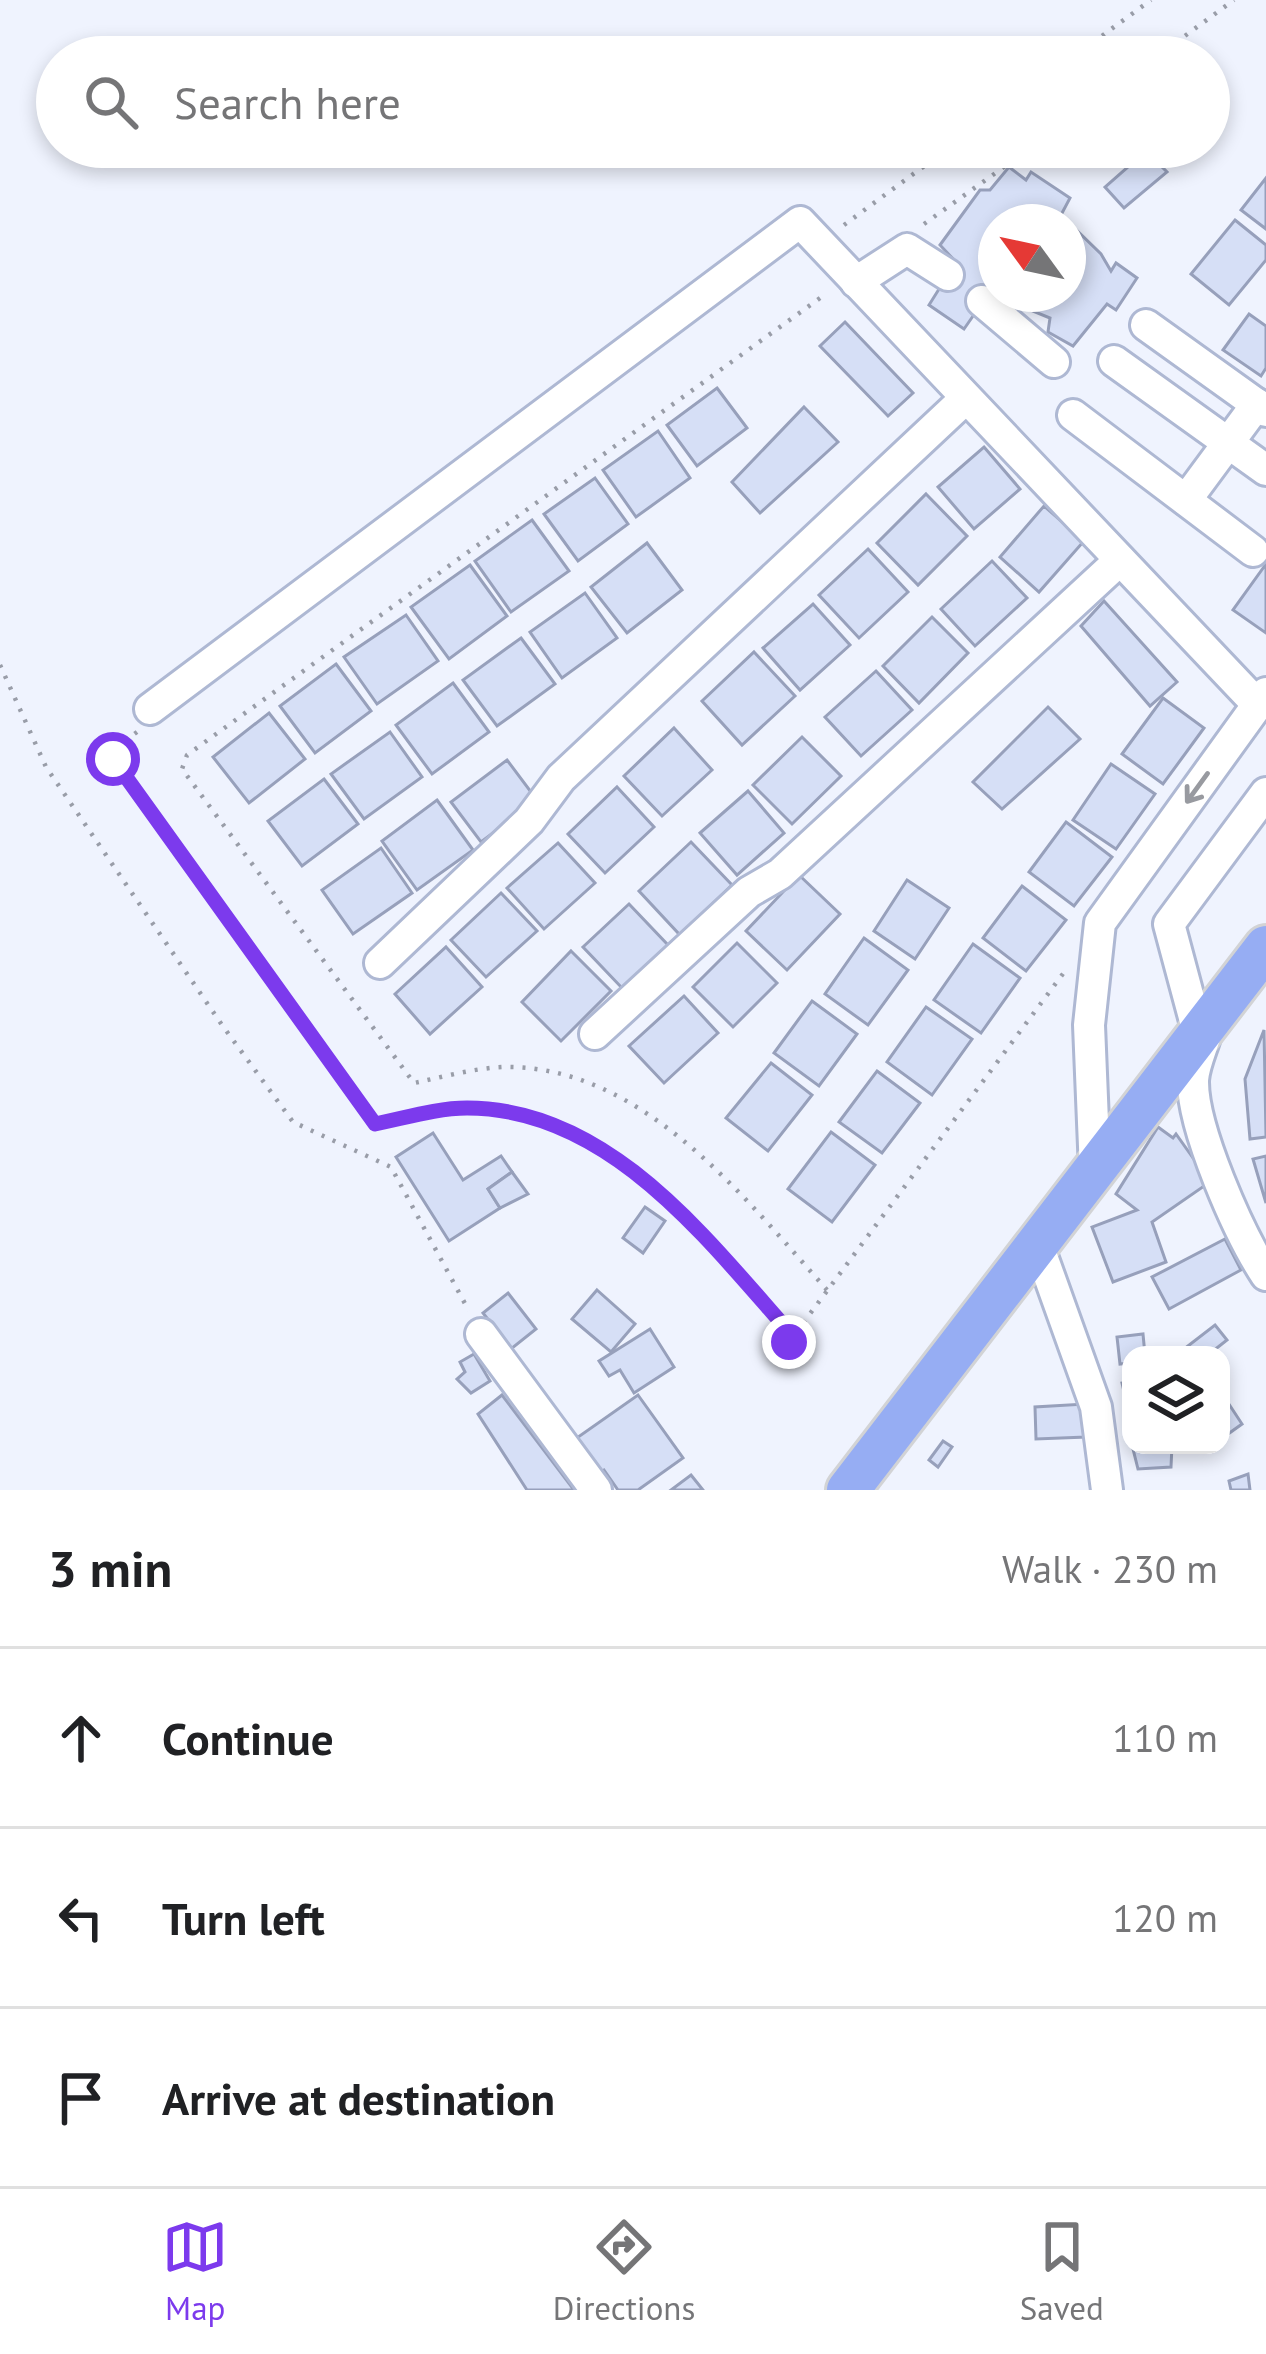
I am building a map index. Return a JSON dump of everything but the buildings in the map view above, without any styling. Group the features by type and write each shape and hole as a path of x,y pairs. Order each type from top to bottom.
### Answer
{"highway":[{"path":"848,1490 1266,947"}],"street":[{"path":"152,715 800,222 1120,560 1262,699 1100,923 1089,1025 1095,1171"},
{"path":"854,279 907,249 948,275"},
{"path":"994,312 1054,362"},
{"path":"1146,326 1262,407 1186,500"},
{"path":"1114,361 1266,470"},
{"path":"380,963 529,821 561,778 966,398"},
{"path":"1073,415 1253,551"},
{"path":"595,1034 749,892 780,874 1120,560"},
{"path":"1266,793 1169,924 1204,1029 1193,1080 1203,1124 1247,1246 1266,1275"},
{"path":"1038,1245 1096,1407 1107,1490"},
{"path":"481,1334 596,1490"}],"path":[{"path":"1101,36 1150,0"},
{"path":"1185,36 1234,0"},
{"path":"820,243 922,168"},
{"path":"923,224 1002,168"},
{"path":"827,1291 716,1165 634,1107 550,1073 505,1067 413,1083 182,769 187,755 854,279"},
{"path":"0,665 46,767 222,1025 293,1122 392,1167 481,1334"},
{"path":"152,715 115,748 113,759 375,1124 467,1108 511,1114 596,1148 677,1205 791,1339 1100,923"}],"route":[{"path":"113,759 375,1124 467,1108 511,1114 596,1148 677,1205 793,1336 789,1342"}]}
